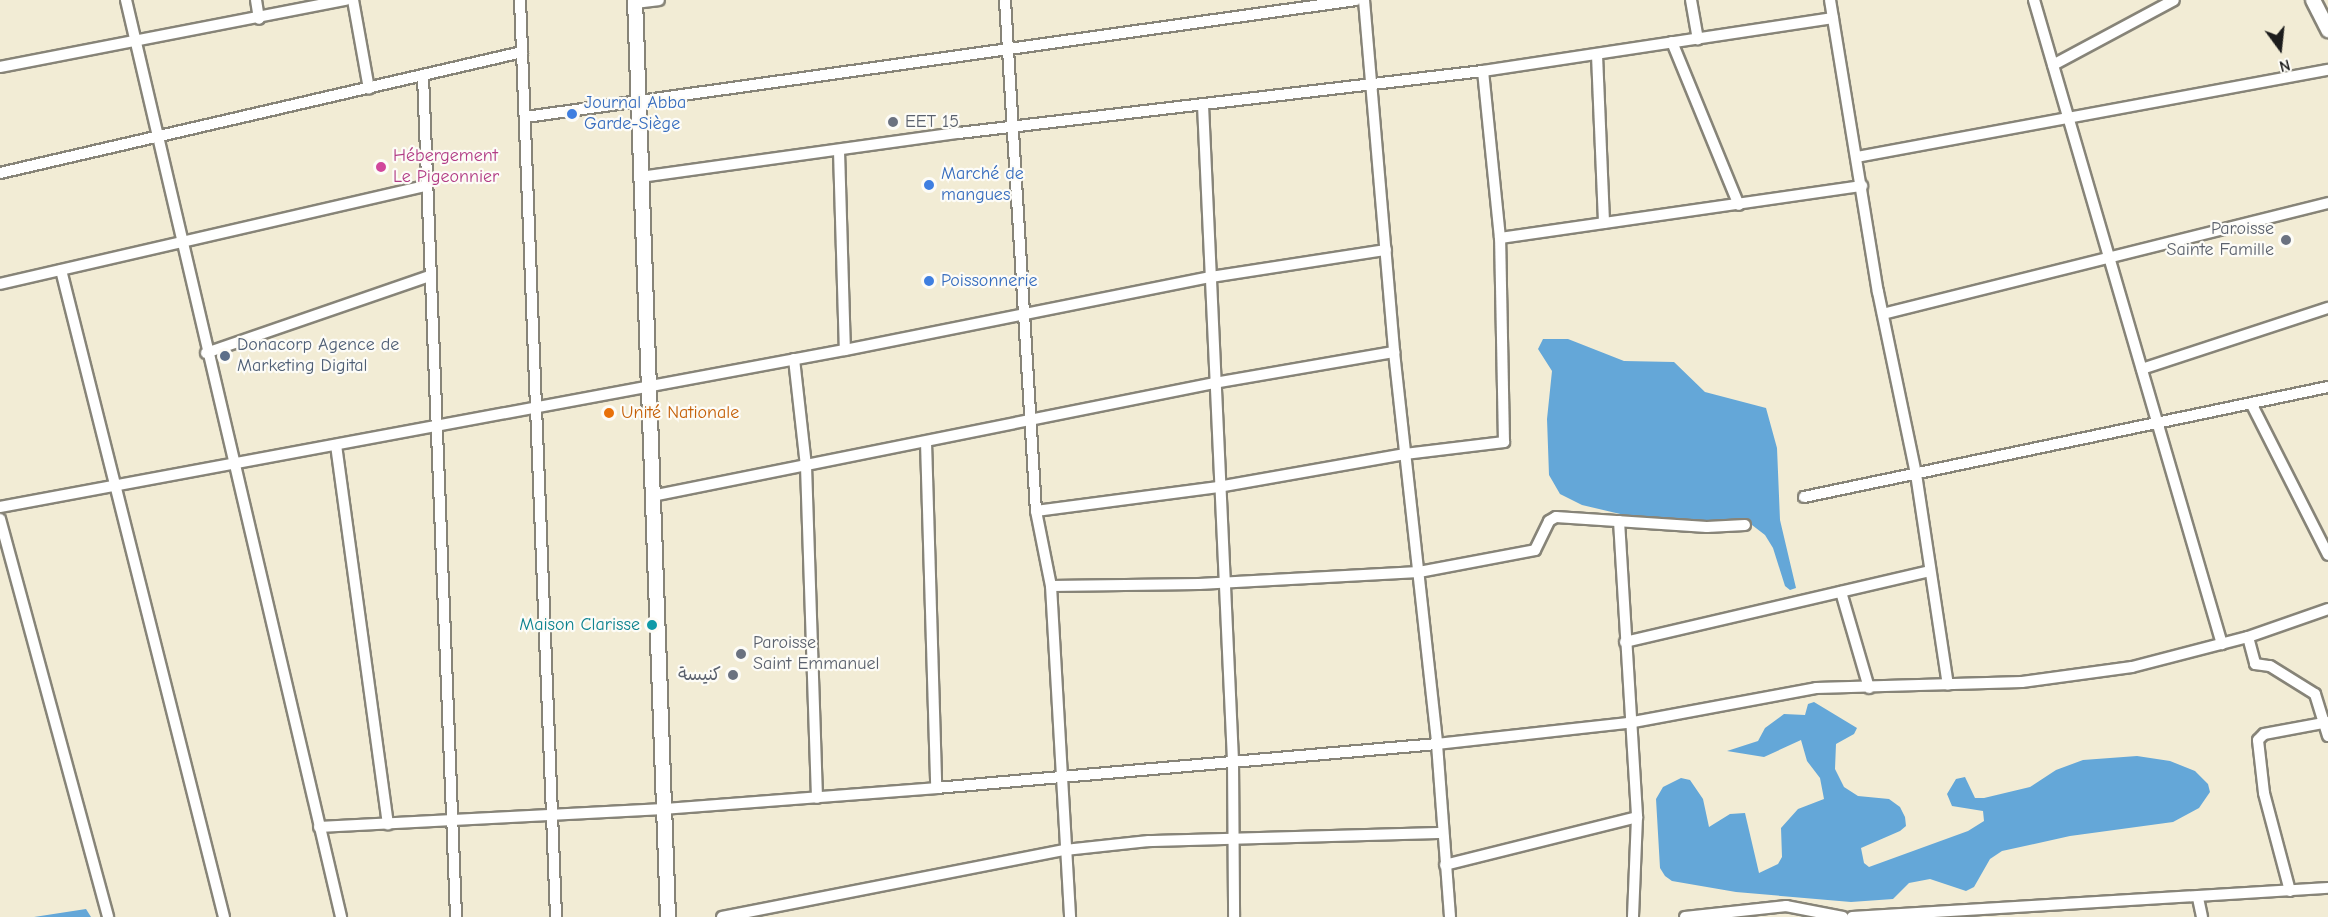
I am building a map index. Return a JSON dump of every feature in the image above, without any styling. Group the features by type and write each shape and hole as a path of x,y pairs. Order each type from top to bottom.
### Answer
{"street":[{"path":"126,0 155,137 231,462 341,917"},
{"path":"256,0 259,19"},
{"path":"0,67 136,43 346,0"},
{"path":"353,0 369,90"},
{"path":"520,0 556,917"},
{"path":"659,0 635,2 668,917"},
{"path":"1005,0 1027,315 1036,511 1051,586 1059,777 1070,917"},
{"path":"526,117 1356,0"},
{"path":"1364,0 1394,352 1437,744 1450,917"},
{"path":"1691,0 1698,39"},
{"path":"1830,0 1882,314 1916,474 1948,685"},
{"path":"2034,0 2069,117 2107,258 2142,369 2222,644"},
{"path":"2053,65 2174,0"},
{"path":"2313,0 2328,30"},
{"path":"640,177 1015,127 1483,71 1833,18"},
{"path":"1672,42 1739,205"},
{"path":"0,173 369,90 522,52"},
{"path":"1597,55 1604,223"},
{"path":"1857,157 2328,70"},
{"path":"1036,511 1218,487 1405,454 1504,442 1500,238 1483,71"},
{"path":"423,76 424,186 456,917"},
{"path":"1203,105 1218,487 1233,760 1234,917"},
{"path":"839,151 845,350"},
{"path":"0,284 424,186"},
{"path":"1500,238 1862,186"},
{"path":"1882,314 2328,203"},
{"path":"0,507 231,462 434,428 648,385 845,350 1210,277 1386,250"},
{"path":"62,270 118,484 224,917"},
{"path":"206,353 429,276"},
{"path":"2142,369 2328,308"},
{"path":"652,496 1214,383 1394,352"},
{"path":"794,359 806,466 817,798"},
{"path":"1804,497 2157,425 2328,387"},
{"path":"2252,405 2328,555"},
{"path":"926,442 936,788"},
{"path":"336,445 387,824"},
{"path":"1051,586 1224,583 1419,572 1535,550 1549,521 1556,517 1745,525"},
{"path":"0,519 108,917"},
{"path":"1619,521 1628,723 1637,817 1633,917"},
{"path":"1625,642 1929,571"},
{"path":"1841,592 1869,687"},
{"path":"319,827 664,809 936,788 1233,760 1437,744 1628,723 1816,688 2022,682 2132,668 2248,637 2328,609"},
{"path":"2248,637 2255,664 2270,666 2315,694 2328,736"},
{"path":"2290,891 2265,793 2258,740 2264,734 2325,723"},
{"path":"1445,865 1637,817"},
{"path":"722,917 1065,850 1235,838 1442,832"},
{"path":"1852,917 1978,913 2328,888"},
{"path":"2198,898 2202,917"},
{"path":"1685,917 1786,906 1844,917"}],"water":[{"path":"1543,339 1568,339 1624,361 1674,362 1705,392 1766,408 1777,448 1780,520 1796,588 1790,590 1785,586 1773,548 1765,535 1752,525 1650,521 1582,505 1560,494 1549,475 1547,419 1552,371 1538,349"},
{"path":"1814,702 1857,728 1854,734 1836,744 1835,769 1844,787 1858,796 1889,799 1900,807 1905,817 1906,826 1900,831 1861,848 1864,863 1869,867 1968,831 1984,821 1983,811 1952,806 1947,794 1956,779 1965,777 1975,798 1984,798 2030,787 2056,770 2083,760 2137,756 2170,761 2195,771 2208,784 2210,792 2199,808 2173,822 2070,836 2002,851 1990,859 1974,887 1966,891 1930,879 1909,883 1893,899 1851,902 1736,892 1672,881 1665,876 1660,868 1656,799 1663,787 1681,778 1690,780 1703,799 1709,827 1730,814 1745,813 1759,873 1778,864 1782,857 1781,828 1798,809 1824,799 1820,778 1807,761 1801,740 1764,757 1727,751 1758,741 1765,728 1784,714 1805,715 1808,704"},
{"path":"86,909 91,917 34,917"}],"place":[{"name":"Journal Abba Garde-Siège","path":"572,114"},
{"name":"EET 15","path":"893,122"},
{"name":"Hébergement Le Pigeonnier","path":"381,167"},
{"name":"Marché de mangues","path":"929,185"},
{"name":"Paroisse Sainte Famille","path":"2286,240"},
{"name":"Poissonnerie","path":"929,281"},
{"name":"Donacorp Agence de Marketing Digital","path":"225,356"},
{"name":"Unité Nationale","path":"609,413"},
{"name":"Maison Clarisse","path":"652,625"},
{"name":"Paroisse Saint Emmanuel","path":"741,654"},
{"name":"كنيسة","path":"733,675"}]}
